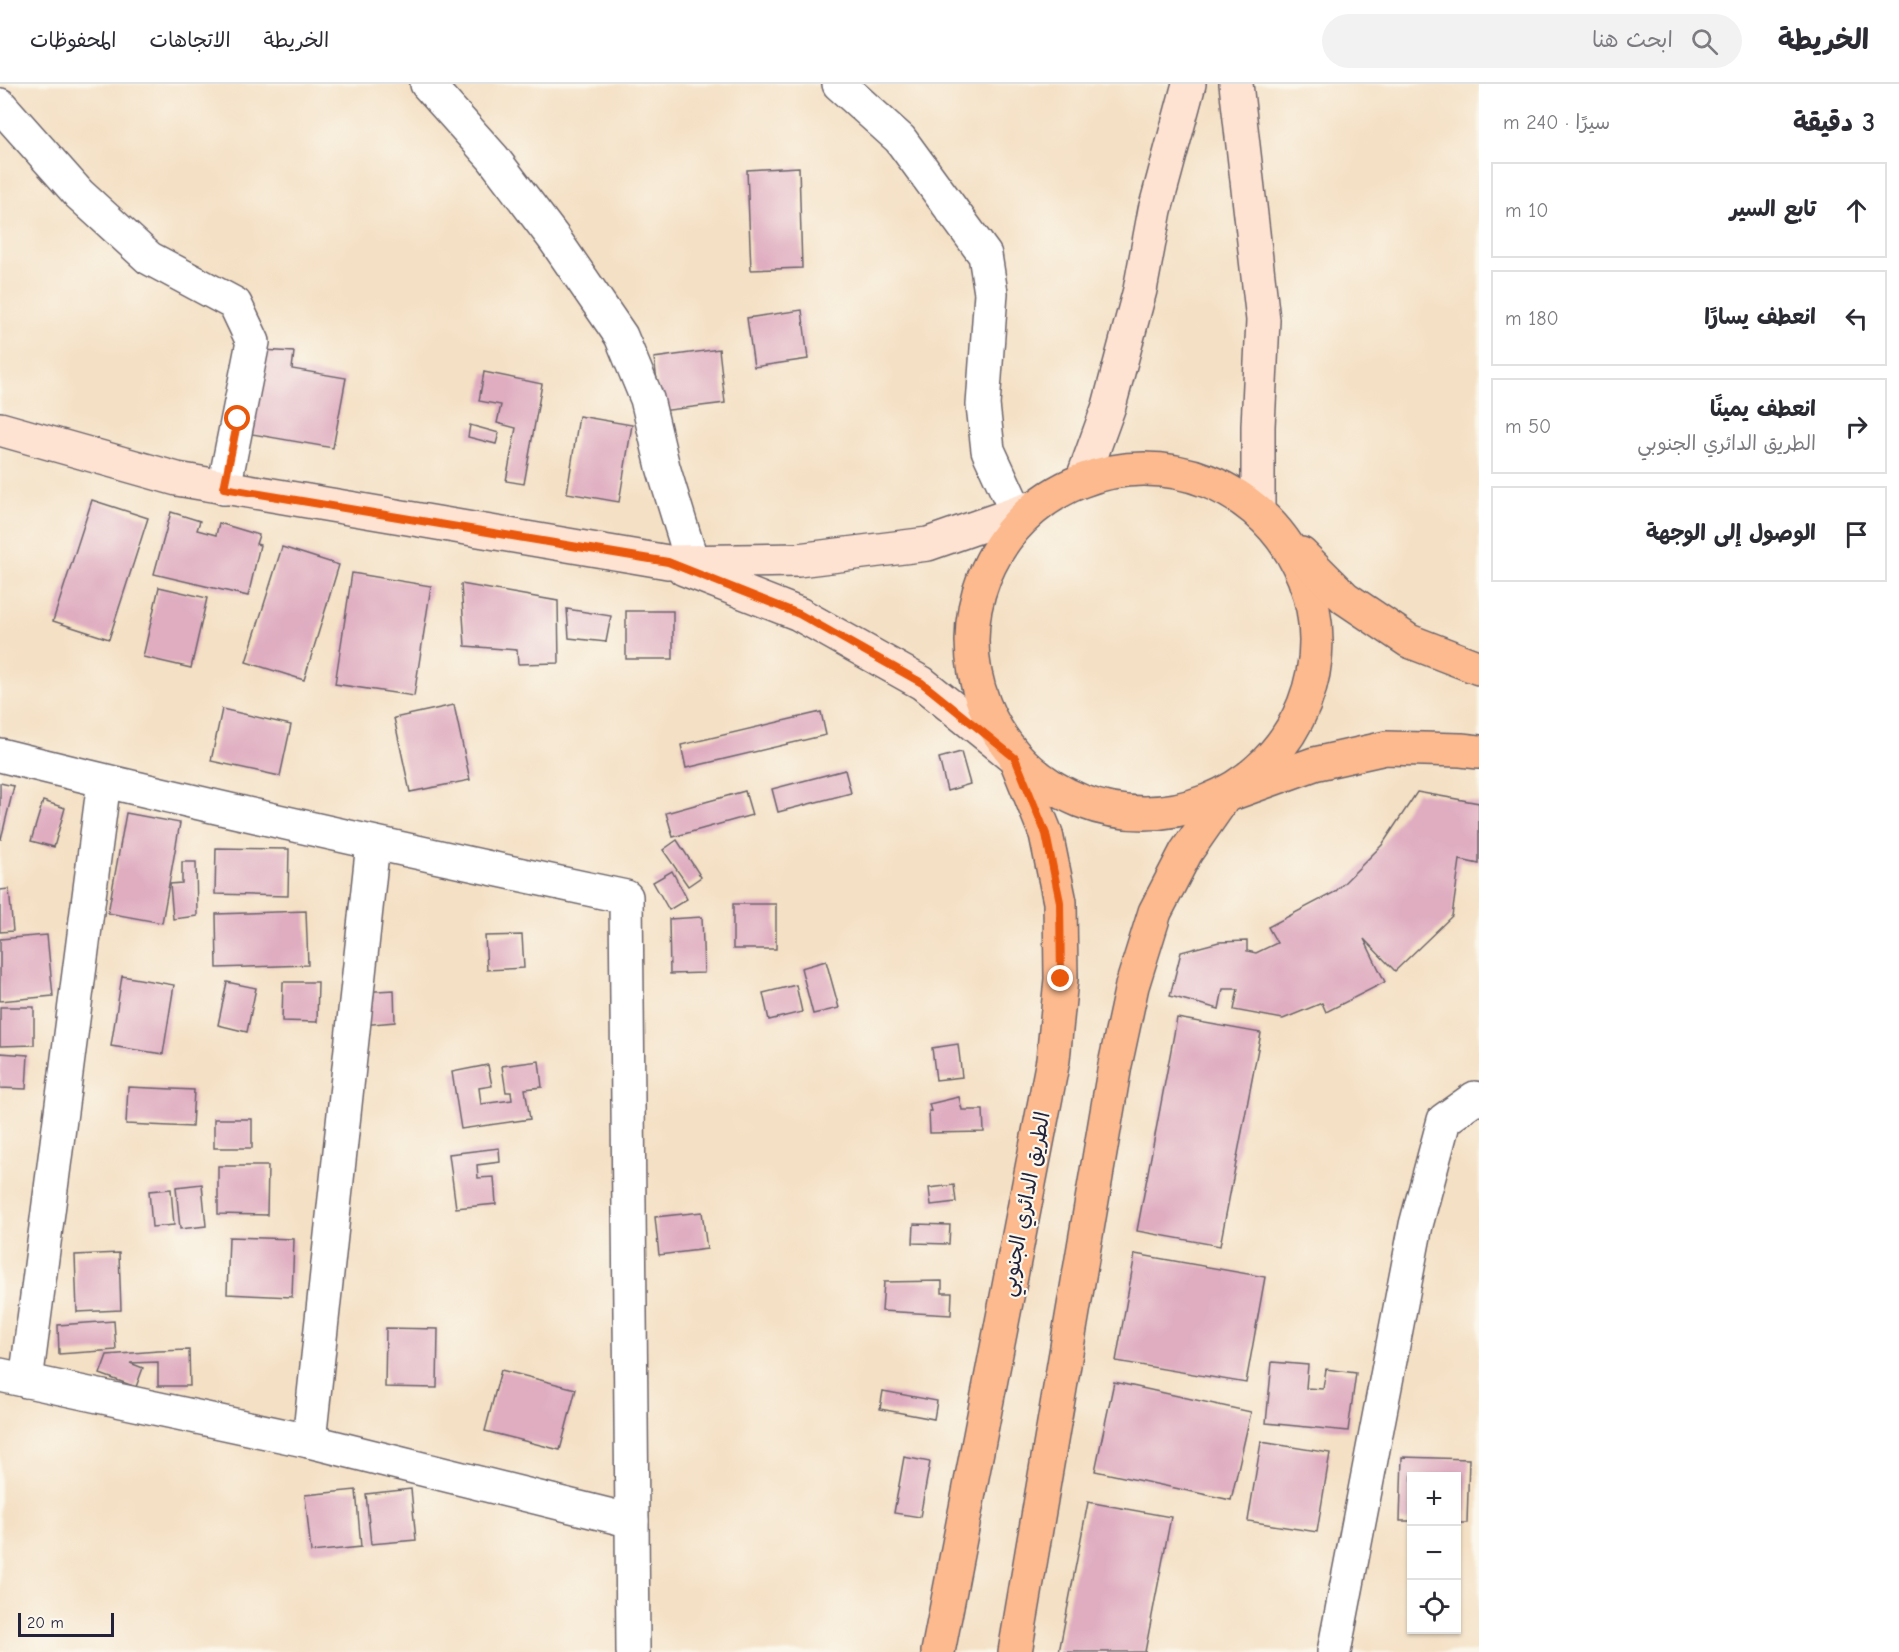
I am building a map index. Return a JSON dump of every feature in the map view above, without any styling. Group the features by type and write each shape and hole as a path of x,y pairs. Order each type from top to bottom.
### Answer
{"main road":[{"path":"1479,668 1409,641 1345,598 1246,500 1195,474 1139,467 1083,478 1026,510 997,549 976,601 972,657 985,711 1015,758 1060,794 1113,813 1170,813 1314,764 1386,748 1461,750 1479,753"},
{"path":"1015,1652 1115,1065 1132,986 1155,912 1186,852 1225,796 1272,760 1304,710 1318,652 1312,594 1286,540"},
{"name":"الطريق الدائري الجنوبي","path":"938,1652 1053,1059 1061,979 1060,902 1046,834 1015,758"}],"street":[{"path":"427,84 494,158 553,237 621,336 647,399 663,467 680,562"},
{"path":"0,429 177,479 680,562 798,560 928,544 1026,510 988,450 983,405 991,293 985,255 900,139 839,84"},
{"path":"1083,478 1109,406 1140,290 1155,210 1189,84"},
{"path":"1236,84 1263,320 1258,426 1258,512"},
{"path":"0,105 79,194 149,258 234,304 253,342 224,488"},
{"path":"680,562 799,614 922,683 1015,758"},
{"path":"0,755 373,843 626,897 633,1652"},
{"path":"104,781 13,1378 309,1440 632,1521"},
{"path":"309,1440 373,843"},
{"path":"1334,1652 1416,1225 1444,1120 1475,1098 1479,1099"}],"building":[{"path":"799,167 802,268 751,270 747,170"},
{"path":"802,310 808,359 754,367 747,318"},
{"path":"719,349 725,403 661,411 654,358"},
{"path":"263,350 294,352 292,369 346,378 333,448 252,434 260,390"},
{"path":"484,372 542,384 524,484 506,481 516,428 497,423 501,405 479,401"},
{"path":"579,416 632,425 619,502 567,493"},
{"path":"470,425 499,433 496,444 468,437"},
{"path":"92,500 148,518 109,639 53,621"},
{"path":"171,512 200,521 197,530 216,535 219,523 259,535 256,544 260,545 248,596 154,574"},
{"path":"282,547 339,565 304,680 246,662"},
{"path":"352,573 431,586 414,696 335,684"},
{"path":"461,584 558,601 559,663 518,664 517,650 465,646"},
{"path":"159,587 207,598 191,668 143,657"},
{"path":"567,609 611,616 606,642 569,638"},
{"path":"626,611 673,611 673,659 626,659"},
{"path":"454,705 470,780 410,792 394,718"},
{"path":"222,709 291,725 280,776 211,761"},
{"path":"821,712 826,735 686,768 681,745"},
{"path":"961,752 970,784 947,791 939,758"},
{"path":"845,770 851,793 778,812 772,789"},
{"path":"0,783 14,786 1,839 0,839"},
{"path":"745,791 752,815 673,837 666,813"},
{"path":"1417,792 1479,803 1479,864 1460,860 1452,916 1395,971 1364,939 1385,982 1326,1012 1322,1003 1283,1019 1234,1010 1238,989 1223,989 1219,1009 1170,996 1181,952 1219,942 1247,941 1247,951 1256,953 1277,943 1268,927 1335,892 1382,845"},
{"path":"43,801 65,808 54,847 31,841"},
{"path":"126,813 180,823 162,923 108,913"},
{"path":"677,840 701,877 688,886 663,850"},
{"path":"216,848 289,849 288,896 215,894"},
{"path":"182,862 196,862 197,916 173,919 170,884 182,883"},
{"path":"672,871 687,899 669,910 653,882"},
{"path":"9,889 13,931 0,932 0,890"},
{"path":"733,904 776,904 776,949 733,949"},
{"path":"306,911 308,965 217,968 216,914"},
{"path":"702,917 704,973 670,974 669,919"},
{"path":"47,935 53,996 0,1001 0,939"},
{"path":"522,935 524,968 487,970 485,936"},
{"path":"826,961 839,1008 813,1014 801,968"},
{"path":"122,976 174,985 163,1054 111,1046"},
{"path":"227,982 256,988 247,1032 218,1025"},
{"path":"283,982 318,982 317,1022 282,1021"},
{"path":"796,985 802,1012 769,1020 763,993"},
{"path":"394,990 395,1022 361,1025 359,992"},
{"path":"0,1007 34,1007 34,1045 0,1046"},
{"path":"1177,1018 1261,1033 1220,1246 1137,1231"},
{"path":"958,1044 962,1077 936,1080 932,1048"},
{"path":"0,1053 28,1055 26,1089 0,1088"},
{"path":"539,1061 542,1087 525,1089 530,1119 461,1129 452,1072 488,1065 492,1086 479,1088 481,1104 512,1100 511,1092 506,1092 502,1066"},
{"path":"128,1087 194,1090 192,1127 126,1124"},
{"path":"959,1097 962,1110 983,1110 984,1132 930,1133 929,1104"},
{"path":"214,1119 252,1119 252,1148 214,1148"},
{"path":"499,1148 500,1162 477,1165 478,1178 494,1177 496,1204 456,1208 449,1154"},
{"path":"218,1166 268,1166 267,1215 218,1214"},
{"path":"202,1184 206,1226 180,1229 176,1187"},
{"path":"954,1185 956,1202 931,1205 929,1188"},
{"path":"171,1189 174,1225 152,1227 149,1191"},
{"path":"702,1212 707,1249 659,1255 655,1217"},
{"path":"914,1224 950,1225 949,1244 913,1243"},
{"path":"229,1237 294,1239 292,1297 227,1294"},
{"path":"119,1253 121,1310 77,1312 75,1255"},
{"path":"1135,1254 1265,1277 1246,1383 1116,1361"},
{"path":"942,1281 942,1293 952,1293 951,1315 882,1311 884,1282"},
{"path":"114,1321 116,1350 59,1354 58,1325"},
{"path":"386,1328 438,1329 437,1388 385,1387"},
{"path":"189,1350 190,1386 158,1386 158,1362 130,1363 143,1368 136,1387 100,1374 107,1355"},
{"path":"1272,1362 1308,1365 1306,1388 1323,1389 1326,1369 1356,1373 1348,1431 1266,1423"},
{"path":"501,1370 576,1389 560,1450 485,1431"},
{"path":"1114,1382 1251,1412 1231,1500 1095,1471"},
{"path":"883,1391 937,1401 934,1419 880,1409"},
{"path":"1261,1442 1330,1453 1317,1532 1248,1521"},
{"path":"904,1457 930,1462 920,1517 894,1513"},
{"path":"1402,1457 1469,1459 1467,1523 1461,1523 1461,1472 1407,1472 1407,1521 1400,1521"},
{"path":"411,1489 416,1540 371,1544 366,1494"},
{"path":"356,1490 361,1547 311,1552 305,1495"},
{"path":"1088,1502 1171,1517 1145,1652 1059,1652"}],"route":[{"path":"238,419 224,488 668,562 799,614 922,683 1015,758 1046,834 1060,902 1061,979"}]}
